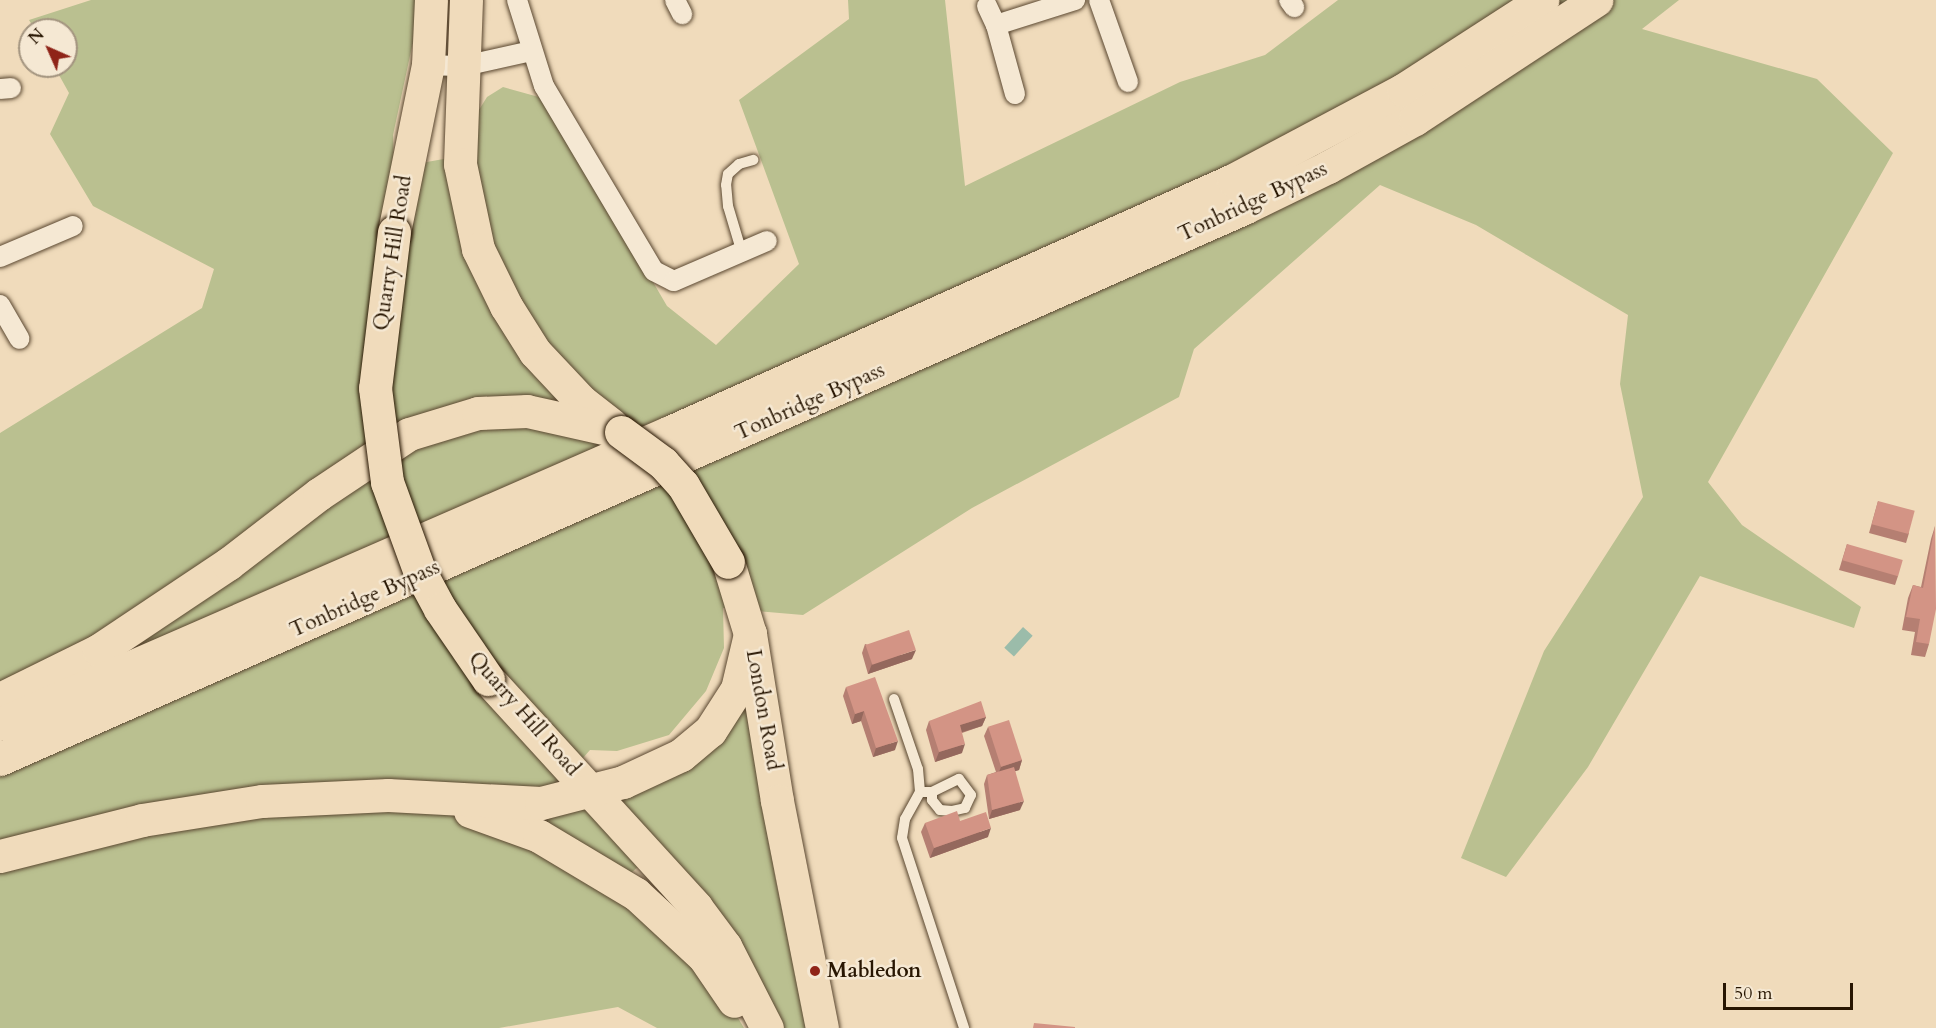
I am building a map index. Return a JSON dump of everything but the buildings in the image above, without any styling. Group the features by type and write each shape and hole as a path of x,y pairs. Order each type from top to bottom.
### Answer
{"highway":[{"name":"Quarry Hill Road","path":"431,0 428,65 394,232 375,388 387,482 419,570 440,609 488,679 664,871 725,946 767,1028"},
{"path":"466,0 460,164 478,249 506,306 574,409"},
{"name":"Tonbridge Bypass","path":"0,724 669,432 1233,180 1403,90 1542,0"},
{"name":"Tonbridge Bypass","path":"0,759 1265,198 1415,119 1596,0"},
{"path":"0,699 99,650 228,564 319,494 409,434 478,413 574,409"},
{"name":"London Road","path":"574,409 621,432 663,463 683,485 728,562 750,634 777,801 822,1028"},
{"path":"0,856 142,820 262,801 325,795 541,803 622,783 681,755 725,714 737,689 750,634"},
{"path":"559,754 587,766 617,767 681,755"},
{"path":"423,798 501,819 530,832 604,872 636,894 704,957 751,1028"}],"street":[{"path":"517,0 531,51 544,86 654,271 674,281 767,242"},
{"path":"996,25 1075,0"},
{"path":"1099,0 1128,81"},
{"path":"987,6 996,25 1015,94"},
{"path":"428,65 464,66 531,51"},
{"path":"0,257 73,226"},
{"path":"0,305 20,339"}],"lane":[{"path":"742,254 728,206 726,185 728,174 739,164 753,160"},
{"path":"894,699 918,769 920,792 905,819 902,838 964,1028"},
{"path":"920,792 932,792"}],"shaded area":[{"path":"91,0 422,0 393,135 394,168 449,158 487,97 503,87 546,99 667,306 716,345 799,264 739,100 849,19 848,0 945,0 965,186 1180,82 1265,55 1338,0 1679,0 1642,29 1817,79 1893,153 1708,482 1742,525 1861,607 1854,628 1700,576 1588,767 1506,877 1461,858 1544,651 1643,497 1620,384 1628,315 1476,225 1380,185 1194,349 1179,397 972,508 803,615 723,608 724,648 706,691 669,735 617,751 590,750 561,783 531,790 492,787 723,993 744,1028 657,1028 618,1007 499,1028 0,1028 0,433 202,308 214,269 93,206 50,134 69,93 61,78 78,78 78,18 35,18"},
{"path":"1023,627 1033,636 1014,657 1004,648"},
{"path":"748,688 775,876 807,1028 775,1028 605,793"},
{"path":"584,799 639,866 631,873 524,809"}],"place":[{"name":"Mabledon","path":"815,971"}]}
